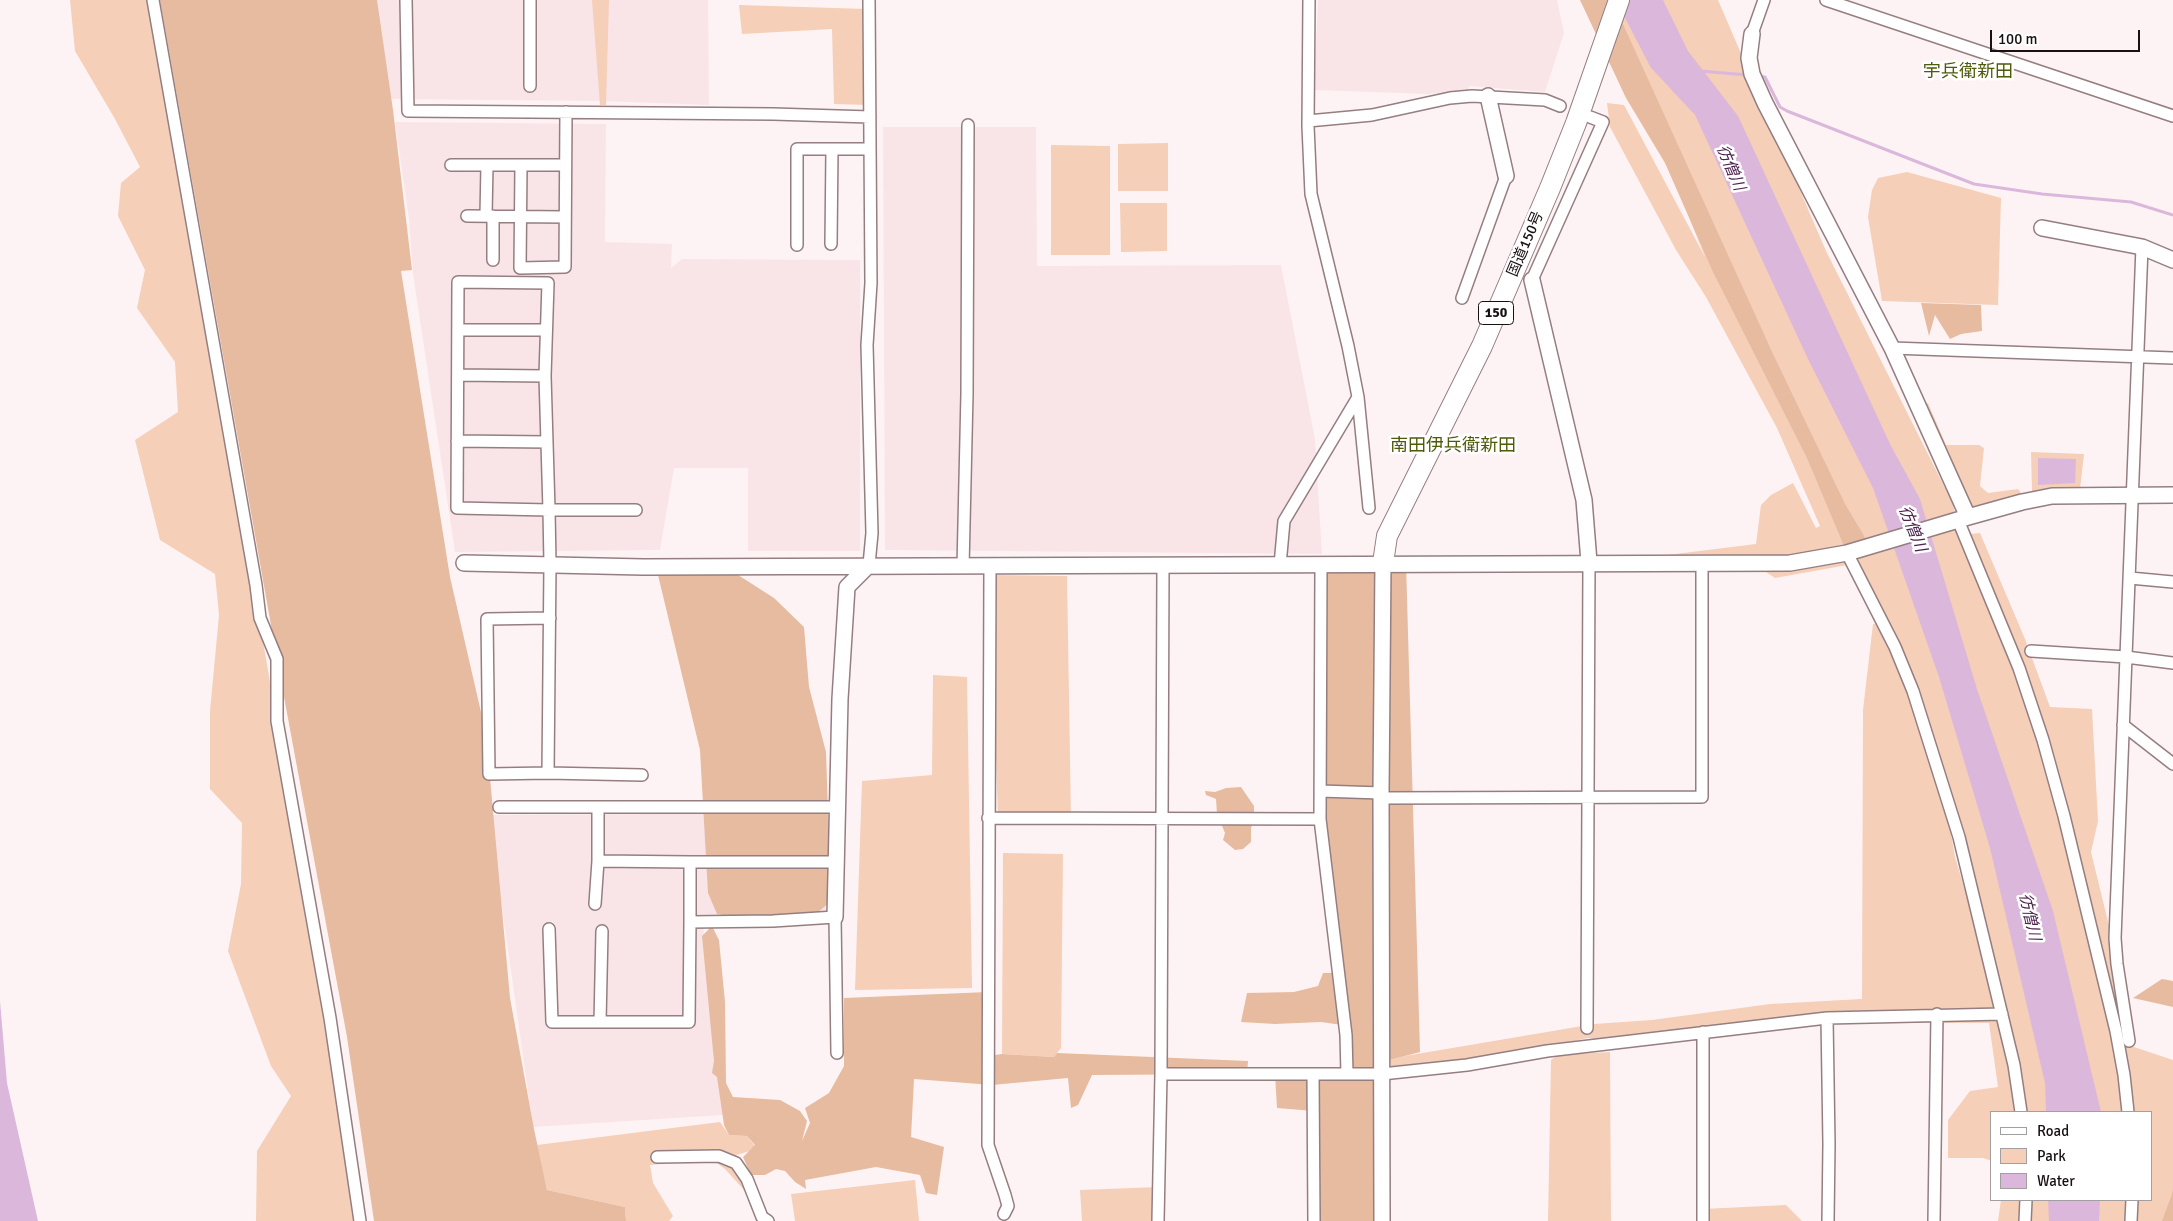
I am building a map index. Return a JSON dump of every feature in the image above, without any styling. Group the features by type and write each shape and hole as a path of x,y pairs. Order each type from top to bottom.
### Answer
{"highway":[{"name":"国道150号","path":"1383,564 1387,536 1482,346 1553,179 1620,0"}],"street":[{"path":"152,0 256,585 260,618 276,659 277,721 330,1018 360,1221"},
{"path":"406,0 408,110 774,114 870,117"},
{"path":"530,0 530,86"},
{"path":"836,1053 835,917 837,807 840,699 847,587 869,565 872,533 867,345 871,283 868,0"},
{"path":"1309,0 1308,121 1311,194 1348,346 1358,397 1369,508"},
{"path":"1764,0 1752,34 1749,58 1752,74 1765,103 1892,348 2019,668 2043,740 2064,816 2116,1031 2128,1111"},
{"path":"1826,0 2173,116"},
{"path":"1308,121 1372,115 1450,98 1488,96 1545,100 1560,106"},
{"path":"1462,298 1506,176 1488,96"},
{"path":"521,165 520,268 565,267 564,165 566,112"},
{"path":"1587,1028 1589,562 1584,500 1532,280 1603,122 1590,117"},
{"path":"963,567 967,394 968,126"},
{"path":"797,245 797,149 870,149"},
{"path":"831,244 832,149"},
{"path":"451,165 564,165"},
{"path":"486,165 493,260"},
{"path":"467,216 564,217"},
{"path":"2042,228 2142,247 2173,260"},
{"path":"2130,1041 2117,964 2115,938 2142,247"},
{"path":"548,773 550,564 549,510 545,376 548,283 458,282 457,508 549,510 636,510"},
{"path":"458,330 546,330"},
{"path":"1892,348 2173,358"},
{"path":"458,375 545,376"},
{"path":"1280,565 1284,521 1358,397"},
{"path":"457,441 547,442"},
{"path":"464,563 643,567 869,565 990,567 1589,562 1790,563 1847,553 2022,502 2052,496 2173,495"},
{"path":"1847,553 1895,647 1913,691 1959,837 2014,1065 2021,1111"},
{"path":"1320,791 1381,796 1702,797 1702,563"},
{"path":"1382,1221 1381,796 1383,564"},
{"path":"1321,565 1320,819 1346,1035 1347,1074"},
{"path":"1158,1221 1161,1074 1163,566"},
{"path":"990,567 988,1145 1006,1195 1008,1206 1004,1214"},
{"path":"2130,578 2173,582"},
{"path":"550,618 487,619 489,774 642,775"},
{"path":"2031,651 2126,657 2173,663"},
{"path":"2123,725 2173,764"},
{"path":"499,807 837,807"},
{"path":"595,904 598,861 598,807"},
{"path":"988,818 1320,819"},
{"path":"598,861 836,862"},
{"path":"549,929 552,1022 689,1022 690,862"},
{"path":"690,922 773,921 835,917"},
{"path":"600,1022 602,930"},
{"path":"1934,1221 1937,1014"},
{"path":"1161,1074 1382,1074 1467,1065 1547,1051 1827,1018 2002,1014"},
{"path":"1827,1018 1830,1144 1828,1221"},
{"path":"1703,1032 1703,1221"},
{"path":"1313,1074 1314,1221"},
{"path":"657,1157 719,1156 736,1163 747,1179 762,1217 768,1221"},
{"path":"2025,1221 2026,1201"},
{"path":"2131,1221 2132,1201"}],"shaded area":[{"path":"160,0 377,0 393,110 412,270 401,271 450,577 486,734 510,998 534,1129 547,1190 625,1207 626,1221 374,1221 347,1037 277,659"},
{"path":"376,0 708,0 709,105 601,101 389,99"},
{"path":"1318,0 1557,0 1564,33 1545,92 1469,86 1468,91 1427,94 1314,90"},
{"path":"1580,0 1612,0 1773,354 1845,504 1870,546 1847,553 1807,458 1713,272 1665,163 1626,98"},
{"path":"395,122 606,124 605,242 672,244 671,268 682,259 860,260 860,551 748,551 748,468 674,468 660,550 455,552 413,274 409,219"},
{"path":"883,127 1036,127 1037,266 1281,265 1315,439 1322,554 885,550"},
{"path":"1921,303 1981,305 1982,331 1961,334 1950,339 1935,315 1929,336"},
{"path":"1406,563 1420,1052 1382,1062 1379,1221 1315,1221 1314,1111 1277,1108 1275,1074 1347,1074 1342,1025 1321,1022 1275,1024 1241,1022 1247,993 1294,992 1318,986 1323,973 1337,973 1324,818 1321,565"},
{"path":"724,566 774,598 804,627 809,687 826,752 831,901 816,914 758,921 717,914 708,893 700,750 658,575 683,567"},
{"path":"1241,787 1254,806 1254,819 1251,828 1251,842 1243,849 1235,850 1223,840 1225,833 1217,814 1216,799 1206,795 1205,791 1215,792 1226,788"},
{"path":"826,813 826,914 702,915 723,1115 533,1127 489,815"},
{"path":"712,926 719,940 725,1002 726,1083 733,1097 780,1100 800,1111 807,1121 802,1141 810,1123 805,1108 829,1093 844,1066 844,998 988,992 988,1056 1002,1054 1054,1057 1057,1053 1248,1061 1247,1074 1092,1075 1078,1105 1071,1108 1068,1078 992,1085 914,1079 911,1137 944,1147 937,1195 926,1193 920,1175 876,1167 805,1180 806,1189 795,1182 785,1171 776,1169 765,1175 751,1175 743,1157 755,1145 747,1136 729,1135 724,1125 717,1077 712,1073 714,1061 702,936"},
{"path":"2162,979 2173,981 2173,1007 2133,998"},
{"path":"2173,1189 2173,1221 2162,1221 2172,1194"}],"green space":[{"path":"70,0 154,0 348,1141 359,1221 256,1221 257,1151 291,1096 271,1066 228,951 241,884 242,823 210,789 210,711 219,615 215,574 160,540 135,440 178,412 175,362 137,308 145,270 118,216 121,183 140,167 115,119 75,51"},
{"path":"592,0 609,0 606,105 600,105"},
{"path":"1583,0 1718,0 1826,251 1953,504 1959,535 1980,533 2025,639 2050,707 2092,709 2098,821 2091,852 2111,934 2128,1045 2173,1060 2173,1221 1998,1221 2001,1201 2153,1201 2153,1111 1990,1111 1990,1160 1983,1158 1948,1158 1948,1120 1970,1091 1998,1087 1989,1023 1774,1023 1620,1041 1588,1038 1452,1067 1382,1074 1382,1062 1405,1056 1594,1024 1652,1020 1770,1004 1862,999 1863,710 1873,624 1882,623 1853,564 1775,578 1766,572 1597,569 1659,556 1756,544 1761,505 1771,495 1793,483 1816,528 1820,526 1777,428 1706,297 1676,250 1610,127 1607,103 1624,105 1705,257 1675,182","holes":["1948,816 1973,917 1955,857"]},
{"path":"739,5 867,9 869,105 834,104 832,29 742,34"},
{"path":"1168,143 1168,191 1118,191 1118,144"},
{"path":"1051,145 1110,146 1110,255 1051,255"},
{"path":"1907,172 2001,198 1998,305 1882,301 1868,217 1872,190 1878,178"},
{"path":"1120,203 1167,203 1167,251 1121,252"},
{"path":"1928,403 1946,445 1979,445 1984,448 1980,486 1988,493 2018,489 2021,493 1978,508 1972,508 1923,405"},
{"path":"2031,452 2084,454 2080,489 2032,491"},
{"path":"990,575 1067,576 1071,819 998,818"},
{"path":"933,675 967,677 972,988 855,990 862,781 932,775"},
{"path":"1003,853 1063,854 1061,1048 1054,1057 1002,1054"},
{"path":"1610,1052 1611,1221 1548,1221 1551,1060 1558,1055"},
{"path":"720,1122 729,1135 747,1136 755,1146 750,1151 733,1156 755,1202 725,1169 711,1159 650,1165 653,1183 673,1216 669,1221 626,1221 625,1207 547,1190 537,1145"},
{"path":"915,1180 919,1221 795,1221 791,1194"},
{"path":"1159,1187 1158,1221 1082,1221 1080,1190"},
{"path":"1786,1205 1802,1221 1703,1221 1703,1209"}],"water":[{"path":"1627,0 1663,0 1688,51 1738,116 1890,444 1920,499 1977,689 2053,911 2101,1111 2046,1111 2045,1083 1990,848 1939,677 1873,488 1808,359 1683,89"},
{"path":"2038,458 2076,459 2075,483 2038,485"},
{"path":"0,1001 7,1083 38,1221 0,1221"},
{"path":"2048,1201 2100,1201 2099,1221 2049,1221"}],"waterway":[{"name":"彷僧川","path":"1626,0 1658,62 1699,106"},
{"name":"彷僧川","path":"1664,68 1674,69"},
{"path":"1700,71 1748,75"},
{"path":"1757,76 1765,77 1780,107 1787,111 1974,184 2042,194 2131,202 2173,215"}],"district":[{"name":"宇兵衛新田","path":"1968,72"},
{"name":"南田伊兵衛新田","path":"1453,446"}]}
